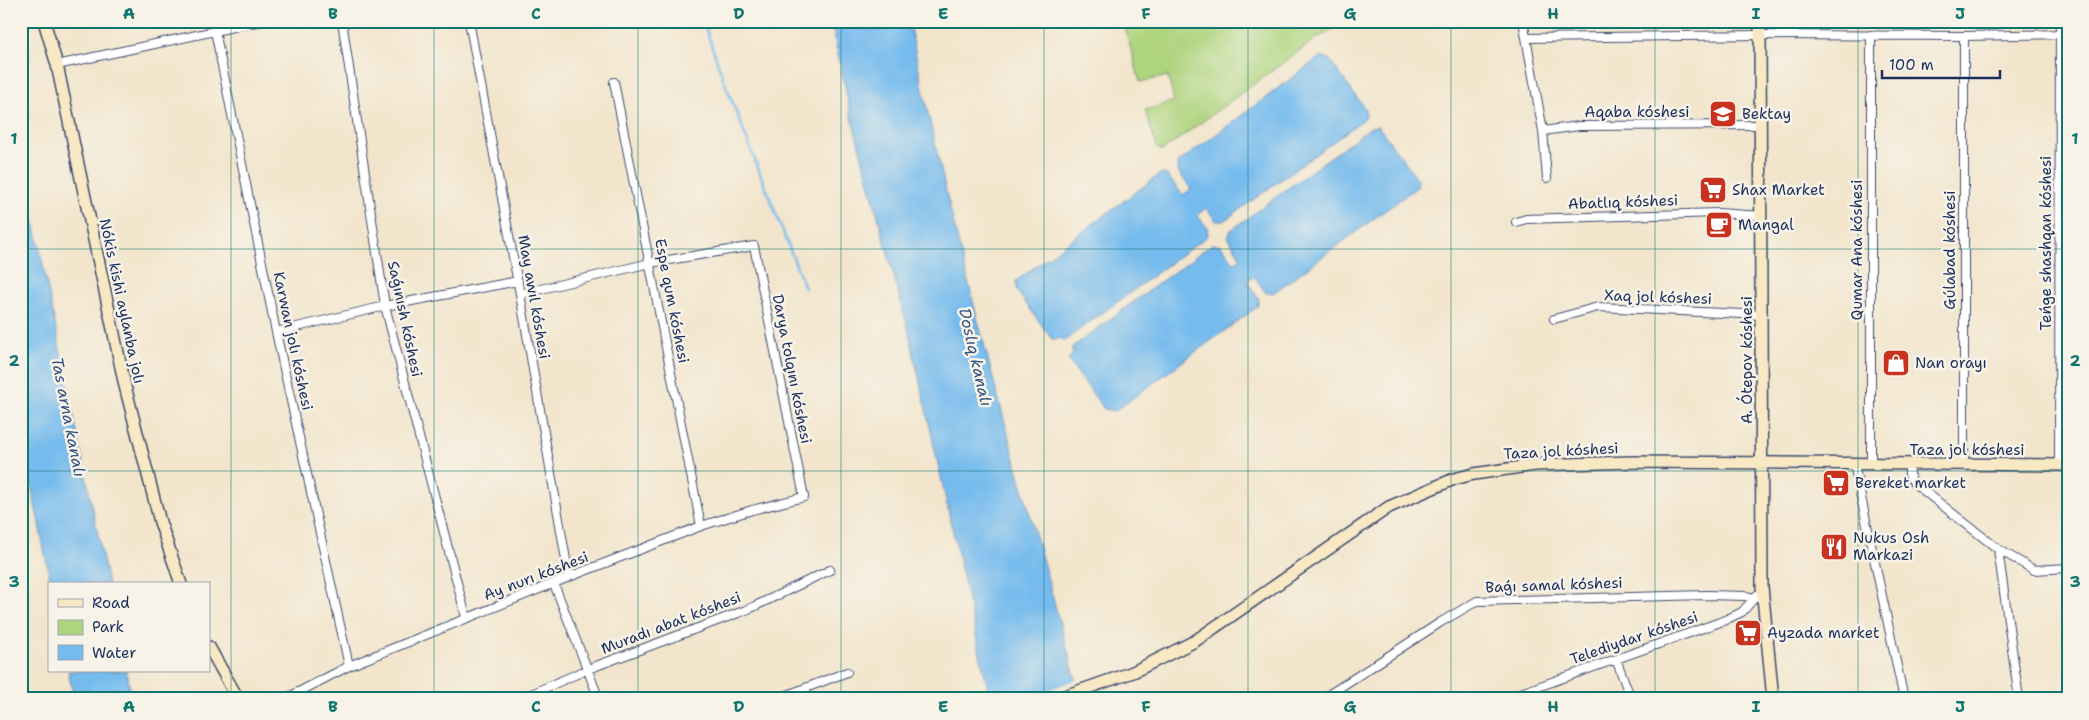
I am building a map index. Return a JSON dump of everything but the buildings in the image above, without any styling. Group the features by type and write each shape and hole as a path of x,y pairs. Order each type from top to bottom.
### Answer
{"main road":[{"name":"Nókis kishi aylanba jolı","path":"44,21 57,65 125,386 160,522 180,582"},
{"name":"A. Ótepov kóshesi","path":"1760,21 1763,315 1762,587 1773,699"},
{"name":"Taza jol kóshesi","path":"1056,699 1133,672 1195,641 1389,507 1454,479 1508,468 1535,465 1632,462 2064,465"},
{"path":"210,649 238,699"}],"street":[{"name":"Karwan jolı kóshesi","path":"213,21 276,332 349,666"},
{"path":"57,65 262,21"},
{"name":"Saǵınısh kóshesi","path":"342,21 385,306 466,618"},
{"name":"May awıl kóshesi","path":"469,21 518,281 569,577"},
{"path":"1523,21 1543,131 1547,178"},
{"name":"Teńge shashqan kóshesi","path":"2060,21 2064,34 2064,465"},
{"path":"1526,38 1760,34 1964,36 2064,34"},
{"name":"Qumar Ana kóshesi","path":"1871,35 1871,464"},
{"name":"Gúlabad kóshesi","path":"1964,36 1964,465"},
{"name":"Espe qum kóshesi","path":"614,82 701,526"},
{"name":"Aqaba kóshesi","path":"1543,131 1579,126 1761,125"},
{"name":"Abatlıq kóshesi","path":"1516,222 1533,219 1718,213 1762,216"},
{"name":"Darya tolqını kóshesi","path":"650,263 754,246 804,497"},
{"path":"520,294 650,263"},
{"path":"276,332 385,306 518,281"},
{"name":"Xaq jol kóshesi","path":"1554,319 1598,307 1763,315"},
{"path":"1854,464 1904,699"},
{"path":"1909,464 1909,475 1914,483 1998,549 2034,570 2068,568"},
{"name":"Ay nurı kóshesi","path":"286,699 349,666 569,577 701,526 752,510 804,497"},
{"path":"1998,549 2019,699"},
{"name":"Muradı abat kóshesi","path":"520,699 588,669 749,609 830,570"},
{"path":"554,584 599,699"},
{"name":"Telediydar kóshesi","path":"1504,699 1723,621 1742,612 1762,587"},
{"name":"Baǵı samal kóshesi","path":"1322,699 1433,627 1478,601 1706,594 1755,598"},
{"path":"1616,659 1631,699"},
{"path":"777,699 847,672"}],"green space":[{"path":"1123,21 1336,21 1332,30 1317,38 1162,151 1157,148 1145,110 1174,101 1168,76 1140,82"}],"water":[{"name":"Doslıq kanalı","path":"831,21 909,21 946,192 967,277 1011,446 1081,699 990,699 909,333 851,115"},
{"path":"1320,57 1329,59 1365,109 1366,116 1364,119 1224,221 1216,221 1206,208 1197,215 1207,227 1208,234 1206,237 1064,341 1061,338 1054,340 1051,338 1017,291 1016,281 1160,174 1167,175 1183,195 1191,189 1177,170 1179,162"},
{"path":"1378,126 1418,179 1417,187 1273,293 1266,293 1254,276 1247,282 1259,299 1257,307 1115,411 1104,409 1069,361 1073,354 1071,348 1212,244 1221,245 1234,263 1241,258 1228,237 1230,231 1371,127"},
{"name":"Tas arna kanalı","path":"21,157 108,582 51,582 21,435"},
{"path":"68,672 126,672 132,699 74,699"}],"pier":[{"path":"1078,679 1084,699 1024,699"}],"waterway":[{"path":"703,21 724,81 805,288"}],"place":[{"name":"Bektay","path":"1723,114"},
{"name":"Shax Market","path":"1713,190"},
{"name":"Mangal","path":"1719,225"},
{"name":"Nan orayı","path":"1896,363"},
{"name":"Bereket market","path":"1836,483"},
{"name":"Nukus Osh Markazi","path":"1834,547"},
{"name":"Ayzada market","path":"1748,633"}]}
